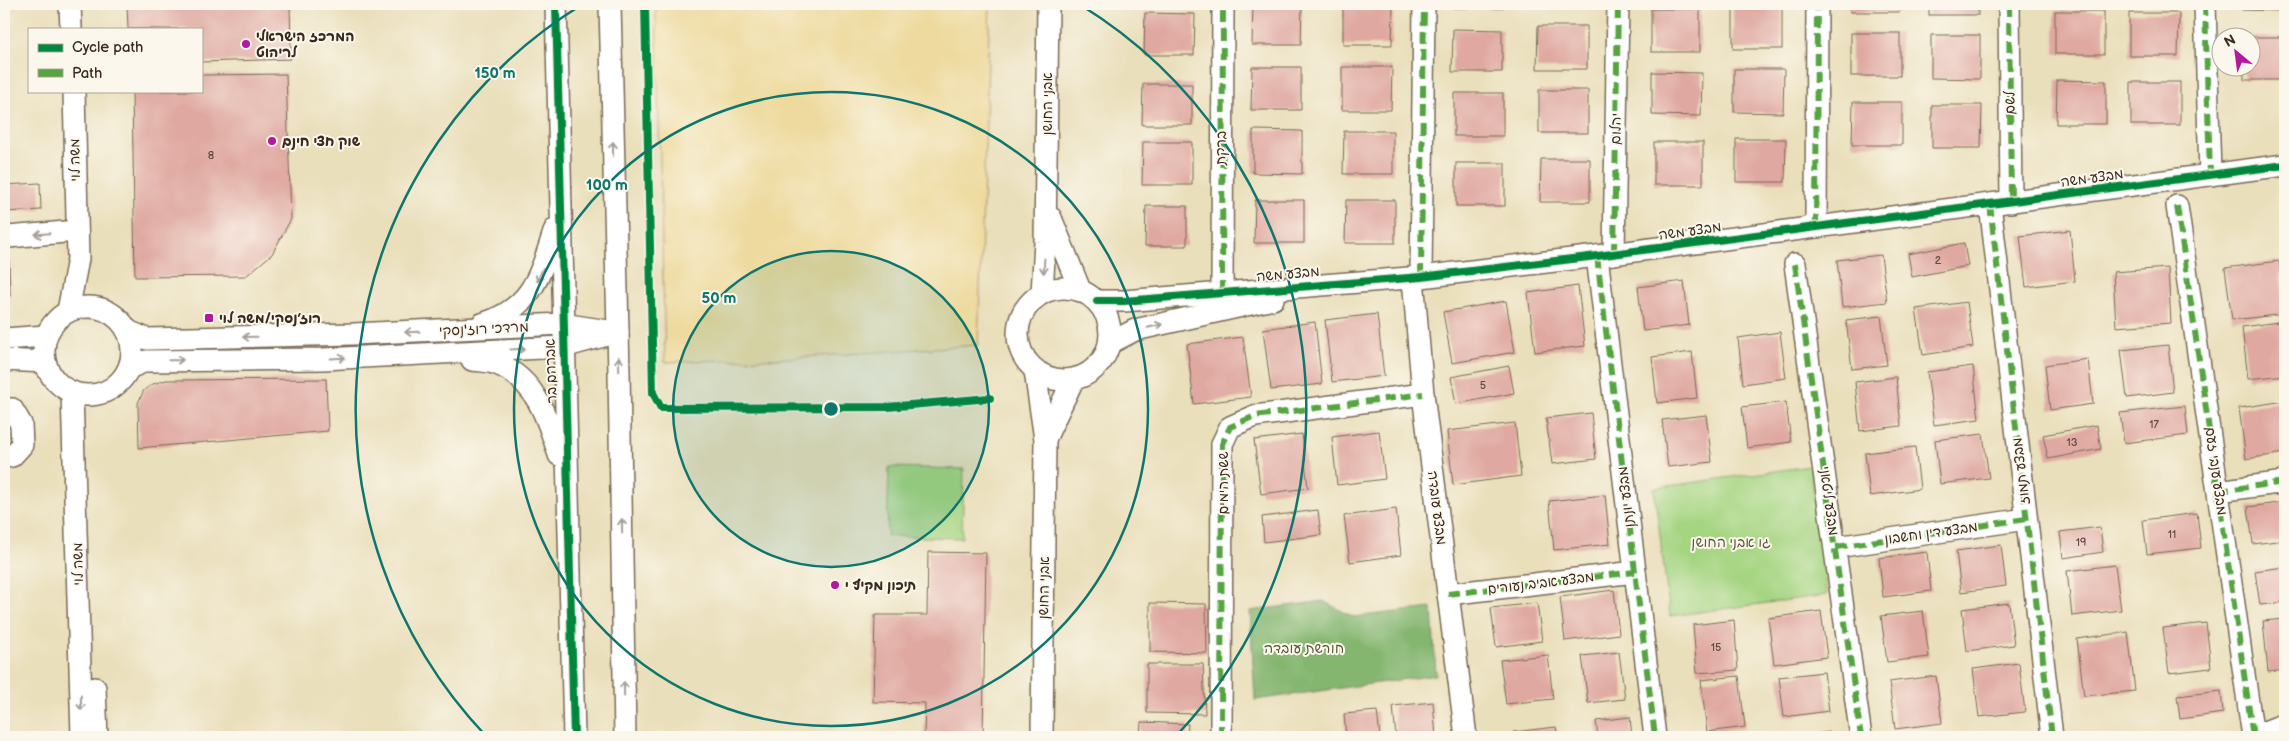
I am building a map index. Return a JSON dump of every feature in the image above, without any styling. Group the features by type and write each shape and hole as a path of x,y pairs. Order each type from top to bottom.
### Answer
{"street":[{"path":"70,4 71,28"},
{"name":"אברהם בר","path":"556,4 562,324 574,737"},
{"path":"610,4 625,737"},
{"name":"אבני החושן","path":"1042,293 1046,204 1048,4"},
{"name":"ברקת","path":"1222,293 1223,4"},
{"path":"1417,277 1424,4"},
{"name":"יהלום","path":"1606,255 1618,4"},
{"path":"1816,227 1817,4"},
{"name":"לשם","path":"2009,4 2011,202"},
{"path":"2206,4 2210,175"},
{"name":"משה לוי","path":"68,311 78,259 74,92"},
{"name":"מבצע משה","path":"1088,296 1124,301 1357,280 1417,277 1606,255 2285,165"},
{"name":"אבני החושן","path":"1046,204 1058,239 1088,296"},
{"name":"מבצע תמוז","path":"1990,204 2052,737"},
{"name":"מבצע ענבי זעם","path":"2177,206 2252,737"},
{"path":"463,330 495,320 513,310 529,296 540,277 560,212"},
{"path":"8,237 77,231"},
{"name":"מבצע יונתן","path":"1606,255 1635,572 1655,737"},
{"name":"משה לוי","path":"78,259 93,307"},
{"name":"מבצע ליטאני","path":"1795,264 1861,737"},
{"name":"מבצע עובדה","path":"1417,277 1423,394 1466,737"},
{"name":"מבצע משה","path":"1110,343 1134,330 1357,280"},
{"path":"1055,288 1068,288 1088,296 1106,314 1110,328 1110,343 1104,357 1096,368 1073,380 1059,380 1046,377 1035,370 1024,359 1018,345 1017,330 1026,308 1042,293 1055,288"},
{"path":"79,307 93,307 107,310 119,319 128,330 132,343 132,356 129,368 122,379 112,388 100,393 79,393 60,384 51,374 46,362 44,349 46,336 59,318 68,311 79,307"},
{"name":"מרדכי רוז'נסקי","path":"128,330 147,339 463,330 562,324 618,332"},
{"name":"מרדכי רוז'נסקי","path":"129,368 146,361 323,359 563,347 618,332"},
{"path":"4,339 46,336"},
{"path":"430,353 498,364 520,377 545,411 566,478"},
{"path":"4,360 46,362"},
{"name":"אבני החושן","path":"1035,370 1045,439 1042,737"},
{"name":"אבני החושן","path":"1045,439 1073,380"},
{"name":"משה לוי","path":"79,393 82,737"},
{"name":"משה לוי","path":"79,393 83,410 97,737"},
{"name":"ששת הימים","path":"1221,737 1222,444 1230,427 1255,416 1423,394"},
{"path":"4,409 12,408 21,424 22,445 12,456 4,457"},
{"path":"2218,491 2285,482"},
{"name":"מבצע דין וחשבון","path":"1836,547 2026,519"},
{"name":"מבצע אביב נעורים","path":"1448,594 1635,572"},
{"path":"2252,737 2285,724"}],"green space":[{"name":"גו אבני החושן","path":"1810,466 1827,595 1670,616 1654,488"},
{"path":"889,467 964,469 962,538 887,536"},
{"name":"חורשת עובדה","path":"1323,601 1353,617 1432,608 1436,675 1255,700 1250,611"}],"sand":[{"path":"656,4 990,4 978,345 790,358 665,362"}],"building":[{"name":"המרכז הישראלי לריהוט","path":"127,4 290,4 291,59 202,62 202,28 128,28"},
{"path":"1253,4 1302,4 1301,45 1252,45"},
{"path":"1343,4 1393,4 1392,45 1343,45"},
{"path":"1453,4 1502,4 1502,8 1453,8"},
{"path":"1850,4 1899,4 1899,12 1850,12"},
{"path":"1929,4 1978,4 1978,15 1929,15"},
{"path":"2242,4 2285,4 2285,11 2242,10"},
{"path":"1733,6 1782,6 1782,49 1733,49"},
{"path":"1651,9 1700,9 1700,52 1651,52"},
{"path":"2055,11 2104,11 2104,54 2055,54"},
{"path":"1145,13 1195,14 1194,55 1144,55"},
{"path":"2129,13 2179,13 2178,56 2129,56"},
{"path":"1538,26 1587,26 1587,69 1537,69"},
{"path":"1453,29 1502,30 1502,72 1452,72"},
{"path":"1851,33 1900,33 1900,76 1851,76"},
{"path":"1931,35 1980,35 1980,79 1931,78"},
{"path":"2262,37 2285,37 2285,80 2244,80 2244,78 2262,78"},
{"path":"1252,67 1301,67 1301,110 1251,110"},
{"path":"1342,67 1392,67 1391,110 1342,110"},
{"path":"1734,69 1784,69 1783,113 1734,112"},
{"path":"1652,72 1702,73 1701,116 1652,115"},
{"path":"286,74 291,219 272,254 246,276 135,277 132,92 202,92 202,75"},
{"path":"2057,80 2106,81 2106,124 2056,124"},
{"path":"2131,82 2180,82 2180,125 2131,125"},
{"path":"1143,84 1192,84 1192,125 1142,125"},
{"path":"1539,90 1588,90 1588,133 1539,133"},
{"path":"1454,93 1503,93 1503,136 1454,136"},
{"path":"1853,102 1902,102 1902,145 1852,145"},
{"path":"1932,105 1982,105 1981,148 1932,148"},
{"path":"1253,130 1302,131 1302,174 1253,173"},
{"path":"1344,131 1393,131 1393,174 1343,174"},
{"path":"1736,139 1786,139 1785,182 1736,182"},
{"path":"1143,142 1192,142 1192,185 1142,185"},
{"path":"1654,142 1703,142 1703,185 1654,185"},
{"path":"1541,159 1590,159 1590,202 1540,202"},
{"path":"1456,163 1505,163 1505,206 1456,206"},
{"path":"40,183 41,210 4,212 4,185"},
{"path":"1255,200 1304,200 1304,243 1254,243"},
{"path":"1346,200 1395,200 1395,243 1345,243"},
{"path":"1146,206 1187,206 1187,246 1145,246"},
{"path":"4,222 8,222 10,296 4,297"},
{"path":"2070,230 2075,281 2026,287 2020,236"},
{"path":"1964,243 1968,266 1912,277 1908,254"},
{"path":"1881,255 1887,302 1842,307 1837,260"},
{"path":"2279,261 2285,314 2232,320 2225,268"},
{"path":"2168,268 2171,323 2116,327 2113,272"},
{"path":"1684,281 1689,325 1643,331 1638,287"},
{"path":"1578,286 1585,346 1535,352 1528,293"},
{"path":"1506,301 1515,352 1452,363 1443,312"},
{"path":"1967,302 1973,347 1923,355 1916,309"},
{"path":"1377,314 1384,376 1332,382 1325,320"},
{"path":"1881,316 1887,365 1852,369 1846,320"},
{"path":"2285,321 2285,375 2248,379 2242,327"},
{"path":"1315,322 1322,384 1271,390 1263,329"},
{"path":"1780,332 1786,378 1743,384 1738,338"},
{"path":"1243,337 1251,397 1194,404 1187,344"},
{"path":"2168,345 2173,392 2127,398 2121,350"},
{"path":"1692,352 1697,398 1657,403 1652,357"},
{"path":"2088,359 2093,404 2050,410 2045,365"},
{"path":"1509,366 1514,393 1456,404 1451,377"},
{"path":"1973,366 1979,419 1934,425 1927,372"},
{"path":"1896,377 1901,426 1860,431 1855,382"},
{"path":"326,379 328,431 139,448 138,403 144,390 153,384 166,380"},
{"path":"2285,401 2285,453 2246,459 2239,408"},
{"path":"1786,402 1791,442 1747,448 1742,407"},
{"path":"2185,406 2188,435 2124,443 2120,413"},
{"path":"1591,413 1596,459 1552,464 1546,418"},
{"path":"1706,415 1712,462 1668,467 1662,420"},
{"path":"1515,423 1521,476 1453,485 1447,431"},
{"path":"2097,425 2101,449 2048,459 2043,435"},
{"path":"1379,431 1385,479 1337,485 1332,437"},
{"path":"1302,434 1308,488 1261,494 1254,440"},
{"path":"1983,434 1989,478 1940,484 1935,440"},
{"path":"1915,447 1920,489 1870,496 1865,453"},
{"path":"1605,495 1610,544 1554,550 1549,501"},
{"path":"2285,502 2285,540 2253,544 2248,507"},
{"path":"1396,509 1401,555 1350,562 1344,516"},
{"path":"1318,510 1321,535 1264,542 1262,517"},
{"path":"2197,513 2201,548 2147,554 2143,520"},
{"path":"2100,527 2103,552 2063,558 2060,532"},
{"path":"2001,545 2006,586 1961,592 1956,551"},
{"path":"928,552 986,553 983,737 924,737 925,703 873,702 875,615 927,615"},
{"path":"1927,552 1931,591 1883,597 1879,558"},
{"path":"2115,565 2121,610 2072,616 2067,571"},
{"path":"2285,567 2285,602 2260,605 2255,571"},
{"path":"1614,590 1619,634 1565,641 1560,597"},
{"path":"1150,603 1206,604 1207,653 1150,652"},
{"path":"1537,603 1542,641 1496,647 1491,608"},
{"path":"2009,603 2014,645 1967,651 1962,609"},
{"path":"1821,611 1827,657 1774,664 1768,618"},
{"path":"1923,611 1929,657 1887,662 1881,616"},
{"path":"2285,619 2285,670 2268,672 2263,621"},
{"path":"1734,620 1738,670 1697,673 1693,625"},
{"path":"2206,623 2211,668 2169,673 2163,628"},
{"path":"2128,632 2135,691 2084,696 2077,639"},
{"path":"1619,652 1625,699 1588,703 1582,656"},
{"path":"1548,655 1553,699 1506,704 1500,660"},
{"path":"2019,663 2025,712 1979,717 1973,669"},
{"path":"1147,664 1203,664 1205,714 1147,713"},
{"path":"1824,672 1829,711 1784,717 1779,677"},
{"path":"1739,676 1745,727 1707,732 1701,680"},
{"path":"1936,676 1942,723 1895,729 1889,682"},
{"path":"2221,691 2223,713 2180,719 2177,696"},
{"path":"1433,702 1436,737 1396,737 1393,706"},
{"path":"1377,711 1380,737 1346,737 1344,714"},
{"path":"1630,717 1632,737 1598,737 1596,721"},
{"path":"1141,722 1188,724 1187,737 1140,737"},
{"path":"1556,727 1558,737 1513,737 1513,732"},
{"path":"1831,732 1831,737 1794,737 1794,736"}],"marked path":[{"path":"1222,293 1223,4"},
{"path":"1421,277 1424,4"},
{"path":"1614,254 1618,4"},
{"path":"1816,227 1817,4"},
{"path":"2009,4 2011,202"},
{"path":"2205,4 2210,175"},
{"path":"1990,204 2052,737"},
{"path":"2177,206 2253,737"},
{"path":"1597,256 1655,737"},
{"path":"1795,264 1861,737"},
{"path":"1221,737 1222,444 1230,427 1255,416 1423,394"},
{"path":"2218,491 2285,482"},
{"path":"1836,547 2026,519"},
{"path":"1448,594 1635,572"}],"cycle path":[{"path":"556,4 574,737"},
{"path":"645,4 653,393 661,408 887,407 990,398"},
{"path":"1097,301 1124,301 1421,277 1597,256 2285,165"}],"place":[{"name":"המרכז הישראלי לריהוט","path":"246,44"},
{"name":"שוק חצי חינם","path":"272,141"},
{"name":"רוז׳נסקי/משה לוי","path":"209,318"},
{"name":"תיכון מקיף י","path":"835,585"}]}
